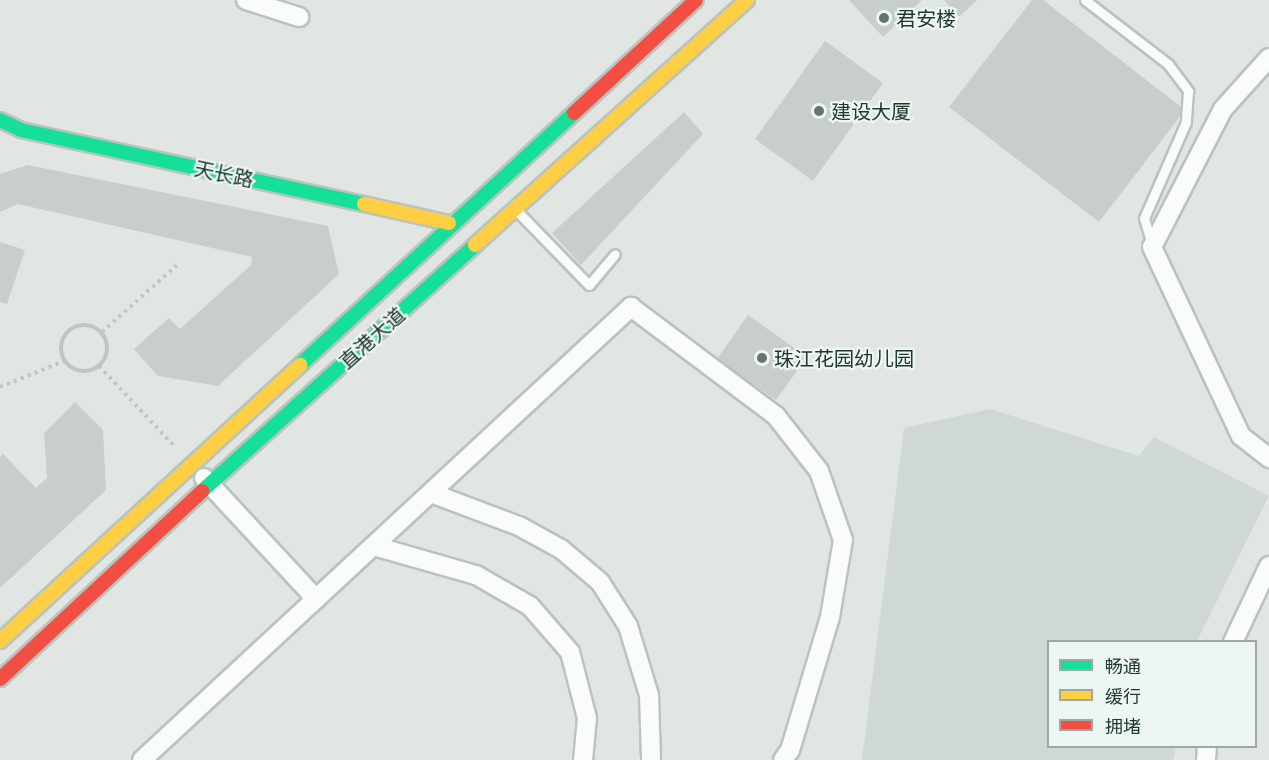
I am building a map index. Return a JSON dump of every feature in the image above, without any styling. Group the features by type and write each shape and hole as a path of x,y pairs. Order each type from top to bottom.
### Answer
{"main road":[{"name":"直港大道","path":"0,641 449,224 696,0"},
{"name":"直港大道","path":"0,679 210,484 747,0"},
{"name":"天长路","path":"0,120 21,130 449,224"}],"street":[{"path":"246,0 299,17"},
{"path":"1269,58 1223,109 1152,247 1241,436 1269,458"},
{"path":"142,760 631,307 776,416 819,471 843,540 830,617 790,750 783,760"},
{"path":"190,464 316,599"},
{"path":"431,493 519,526 561,549 600,582 628,626 649,695 651,760"},
{"path":"374,546 476,575 530,606 570,652 587,718 583,760"},
{"path":"1234,640 1269,566"}],"lane":[{"path":"1085,0 1168,64 1188,91 1186,122 1144,218 1152,247"},
{"path":"515,209 589,285 615,254"}],"path":[{"path":"102,332 178,264"},
{"path":"82,325 102,332 108,346 99,366 77,371 64,361 61,345 68,331 82,325"},
{"path":"0,387 64,361"},
{"path":"99,366 190,464"}],"shaded area":[{"path":"990,409 1139,456 1154,437 1269,496 1197,640 1047,640 1047,748 1176,748 1173,760 862,760 904,428"}],"building":[{"name":"君安楼","path":"849,0 922,0 883,37"},
{"name":"君安楼","path":"944,0 977,0 959,17"},
{"path":"1032,0 1043,0 1185,110 1099,222 949,107"},
{"name":"建设大厦","path":"825,41 883,83 813,181 755,139"},
{"path":"684,112 703,134 581,265 552,233"},
{"path":"28,165 328,226 339,274 218,386 158,376 134,349 169,318 180,329 251,265 252,257 18,204 0,212 0,174"},
{"path":"0,242 25,250 7,304 0,302"},
{"name":"珠江花园幼儿园","path":"748,315 807,357 776,400 717,359"},
{"path":"75,402 103,430 106,490 0,588 0,457 3,454 36,488 47,478 44,433"}],"traffic: fast":[{"path":"300,365 574,113"},
{"path":"0,120 21,130 364,204"},
{"path":"202,491 475,245"}],"traffic: slow":[{"path":"475,245 747,0"},
{"path":"364,204 449,223"},
{"path":"0,641 300,365"}],"traffic: jam":[{"path":"574,113 696,0"},
{"path":"0,679 202,491"}],"place":[{"name":"君安楼","path":"884,18"},
{"name":"建设大厦","path":"819,111"},
{"name":"珠江花园幼儿园","path":"762,358"}]}
